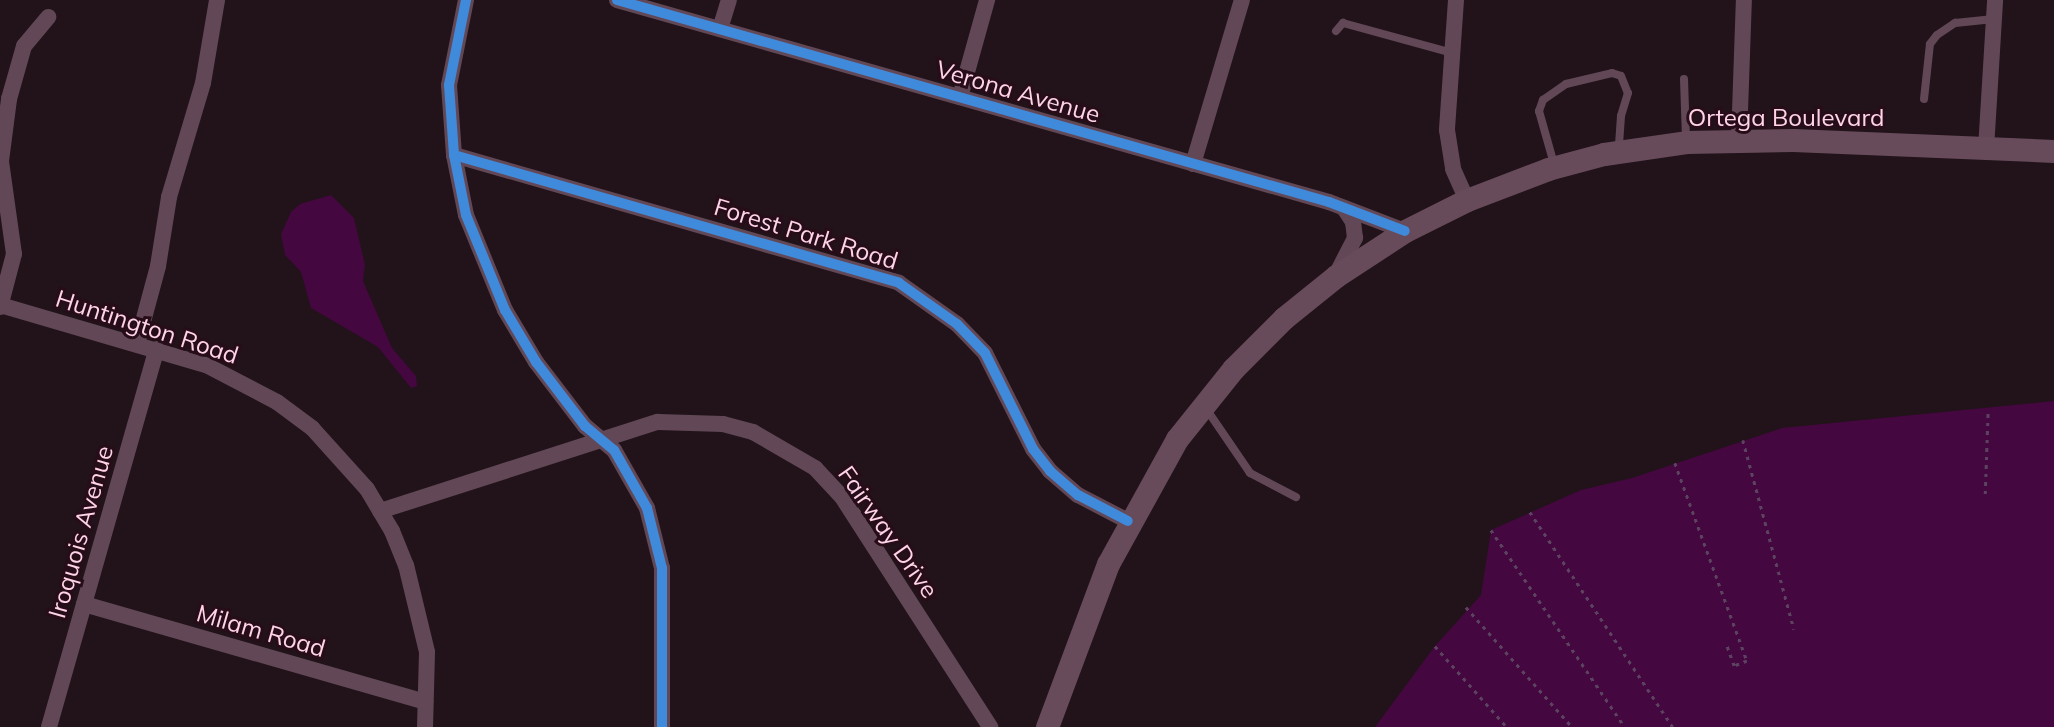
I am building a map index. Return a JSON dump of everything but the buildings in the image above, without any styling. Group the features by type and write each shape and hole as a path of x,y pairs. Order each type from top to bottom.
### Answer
{"main road":[{"name":"Ortega Boulevard","path":"1047,727 1128,521 1177,439 1203,404 1265,335 1336,276 1405,231 1467,200 1555,167 1619,151 1686,142 1739,140 2054,151"}],"street":[{"path":"137,344 158,266 169,197 203,83 217,0"},
{"path":"466,0 449,85 454,155 466,215 505,310 536,362 585,426 614,450 636,485 655,532 662,568 662,727"},
{"name":"Verona Avenue","path":"617,0 1344,208 1405,231"},
{"path":"720,29 729,0"},
{"path":"960,97 987,0"},
{"path":"1193,164 1242,0"},
{"path":"1455,0 1447,130 1453,169 1467,200"},
{"path":"1739,140 1744,0"},
{"path":"1986,149 1995,0"},
{"path":"0,306 15,244 1,161 6,118 24,46 48,17"},
{"name":"Forest Park Road","path":"454,155 899,284 957,324 985,353 1033,449 1050,471 1078,495 1128,521"},
{"path":"1336,276 1355,238 1353,222 1344,208"},
{"name":"Huntington Road","path":"0,306 157,349 219,371 277,402 344,461 380,511 406,565 427,652 425,727"},
{"name":"Iroquois Avenue","path":"49,727 157,349"},
{"name":"Fairway Drive","path":"380,511 600,438 658,422 723,424 753,432 815,468 842,498 990,727"},
{"name":"Milam Road","path":"84,604 425,702"}],"lane":[{"path":"1924,99 1930,44 1937,35 1955,23 1994,19"},
{"path":"1336,31 1343,23 1453,53"},
{"path":"1555,167 1539,111 1543,100 1566,84 1612,73 1621,76 1628,93 1618,133 1619,151"},
{"path":"1684,79 1686,142"},
{"path":"1203,404 1250,473 1296,497"}],"path":[{"path":"1985,494 1988,410"},
{"path":"1743,440 1794,629"},
{"path":"1675,463 1747,661 1734,666 1726,644"},
{"path":"1530,512 1673,727"},
{"path":"1491,530 1625,727"},
{"path":"1466,607 1572,727"},
{"path":"1435,646 1507,727"}],"shaded area":[{"path":"331,195 354,218 365,265 363,281 392,348 416,376 417,386 411,388 378,347 311,308 301,272 285,255 281,234 291,212 300,204"},
{"path":"2054,401 2054,727 1375,727 1435,646 1481,595 1491,530 1581,490 1632,478 1782,428"}],"cycle path":[{"path":"466,0 449,85 454,155 466,215 505,310 536,362 585,426 614,450 647,508 662,568 662,727"},
{"path":"617,0 1329,202 1405,231"},
{"path":"454,155 899,283 957,324 985,353 1033,449 1050,471 1078,495 1128,521"}]}
